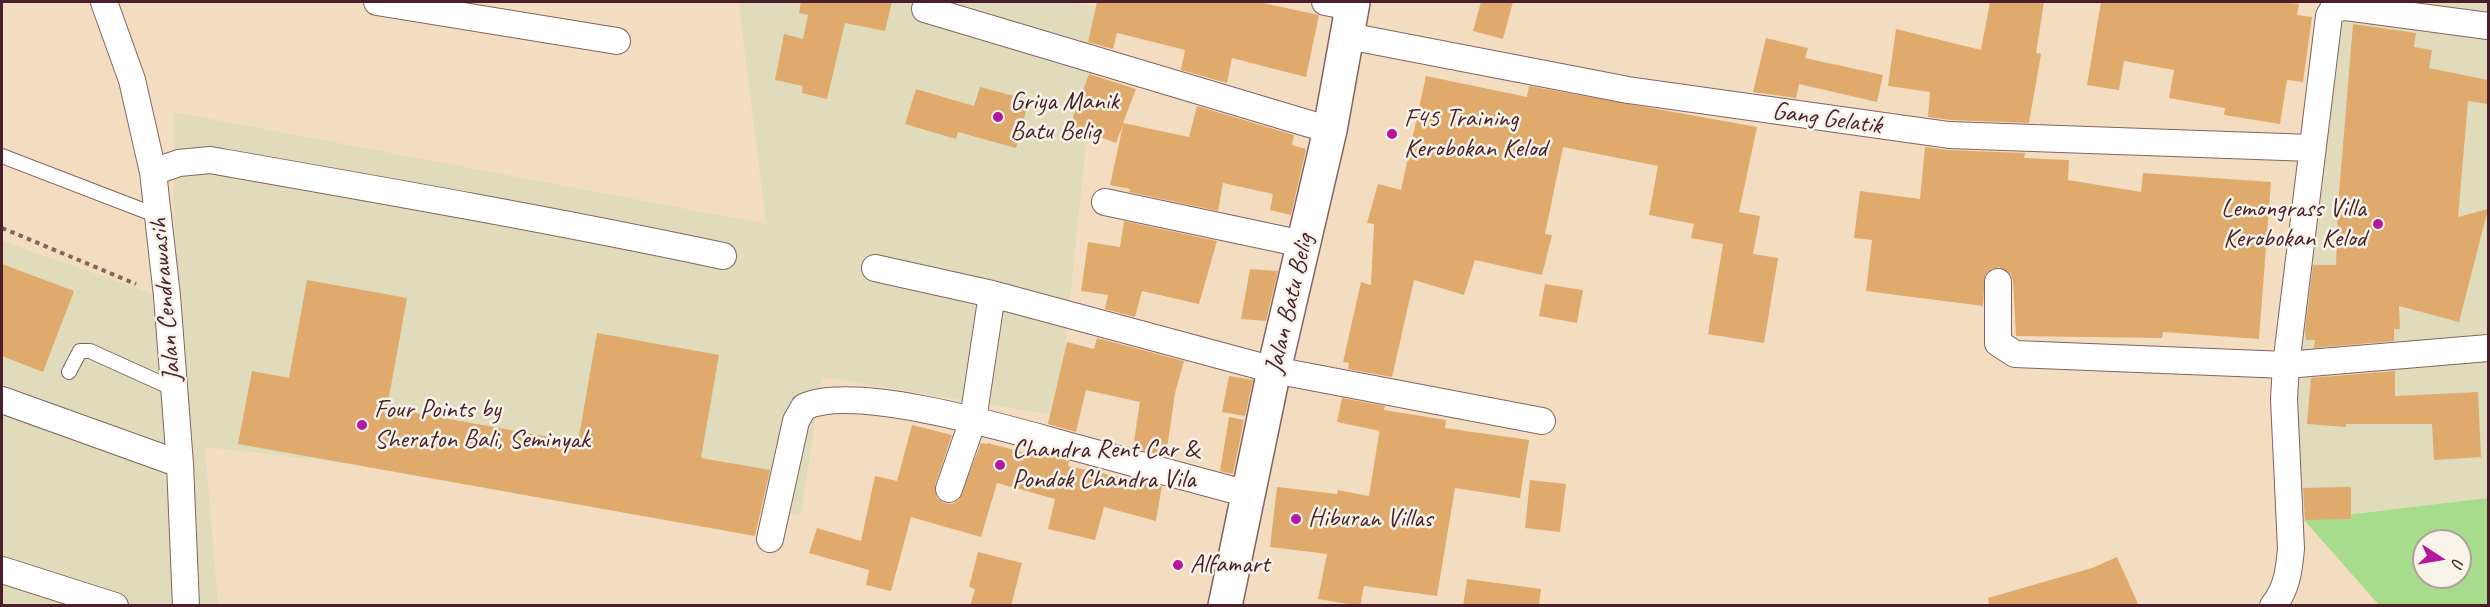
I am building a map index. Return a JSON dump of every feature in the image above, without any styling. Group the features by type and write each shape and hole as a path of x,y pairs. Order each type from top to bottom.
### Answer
{"street":[{"name":"Jalan Cendrawasih","path":"104,2 132,80 153,172 167,296 180,464 186,606"},
{"path":"377,2 618,41"},
{"path":"2273,606 2284,589 2291,549 2284,399 2286,365 2327,24 2332,9 2346,6 2488,26"},
{"path":"925,9 1330,130"},
{"name":"Jalan Batu Belig","path":"1226,606 1274,370 1330,130 1344,12"},
{"name":"Gang Gelatik","path":"1344,12 1628,90 1949,135 2312,148"},
{"path":"153,172 188,161 210,160 407,193 723,256"},
{"path":"1105,202 1303,244"},
{"path":"875,268 992,294 1274,370 1542,421"},
{"path":"1998,282 1998,343 2015,354 2286,365 2488,348"},
{"path":"949,489 973,420 992,294"},
{"path":"2,400 180,464"},
{"path":"770,539 796,421 804,407 822,402 875,402 973,420 1248,494"},
{"path":"2,570 116,606"}],"lane":[{"path":"2,156 158,216"},
{"path":"69,372 80,351 90,351 174,389"}],"path":[{"path":"2,228 167,296"}],"shaded area":[{"path":"742,2 1072,2 1100,8 1058,416 822,377 801,515 205,447 218,605 2,606 2,241 174,301 174,112 766,224 739,8"},
{"path":"2324,2 2488,2 2488,498 2304,520 2275,476"}],"green space":[{"path":"2488,498 2488,605 2379,605 2304,520"}],"building":[{"path":"801,2 892,2 885,31 845,23 827,99 802,93 803,86 775,80 784,34 803,39 808,15 799,13"},
{"path":"1097,2 1258,2 1319,15 1306,77 1232,58 1227,83 1181,70 1185,50 1117,33 1113,49 1088,42"},
{"path":"1481,2 1513,2 1503,39 1473,31"},
{"path":"1990,2 2044,2 2036,53 2041,54 2029,123 1928,117 1930,92 1888,86 1896,29 1981,50"},
{"path":"2101,2 2283,2 2299,4 2297,15 2312,17 2303,82 2287,80 2280,124 2224,115 2225,108 2169,98 2174,70 2124,61 2119,90 2087,85"},
{"path":"2353,24 2416,33 2414,47 2432,50 2429,68 2488,80 2488,104 2468,101 2458,217 2488,209 2459,322 2399,306 2400,329 2394,329 2394,341 2314,348 2315,340 2306,340 2305,331 2313,265 2336,265 2338,206"},
{"path":"1766,38 1808,48 1805,58 1883,75 1877,102 1799,84 1796,98 1753,92"},
{"path":"1089,74 1136,89 1123,123 1189,137 1197,106 1294,135 1292,145 1306,149 1291,215 1270,210 1273,194 1223,183 1218,211 1129,192 1130,189 1110,185 1123,125 1116,143 1070,126"},
{"path":"1426,76 1527,97 1529,86 1757,127 1739,212 1760,216 1753,254 1778,258 1764,343 1708,334 1723,244 1691,238 1694,224 1649,215 1658,166 1563,147 1545,234 1552,235 1542,275 1475,260 1464,295 1414,280 1392,377 1348,369 1349,363 1343,362 1361,282 1371,285 1374,224 1367,223 1378,184 1401,190"},
{"path":"980,87 1029,100 1016,148 958,132 956,139 905,124 916,89 974,106"},
{"path":"1925,147 2025,153 2024,158 2069,160 2068,180 2141,192 2143,173 2271,182 2259,339 2163,332 2162,338 2016,336 2013,281 2011,274 1999,267 1991,269 1985,275 1983,306 1866,291 1872,240 1854,238 1860,191 1920,199"},
{"path":"1124,221 1217,241 1199,304 1142,291 1135,317 1105,309 1108,295 1081,291 1088,242 1120,247"},
{"path":"2,264 74,291 43,372 2,356"},
{"path":"1250,269 1278,271 1266,321 1241,319"},
{"name":"Four Points by Sheraton Bali, Seminyak","path":"307,280 407,298 387,408 578,442 597,333 719,355 701,458 770,470 755,536 238,444 252,371 289,378"},
{"path":"1545,284 1583,290 1577,323 1539,316"},
{"path":"1097,338 1184,361 1175,393 1166,456 1133,448 1140,402 1086,390 1076,432 1048,424 1067,342 1094,349"},
{"path":"2395,371 2395,396 2478,392 2481,457 2434,460 2432,424 2346,424 2346,427 2307,424 2311,378"},
{"path":"1229,376 1253,380 1245,416 1222,412"},
{"path":"1342,398 1385,406 1384,410 1446,420 1445,428 1529,440 1520,498 1455,488 1437,596 1364,586 1360,606 1318,599 1327,554 1270,547 1277,487 1337,494 1338,490 1369,496 1380,431 1337,422"},
{"path":"1229,417 1244,420 1233,474 1220,471"},
{"path":"912,425 952,435 935,485 937,498 944,503 952,504 959,500 981,443 988,443 1040,457 1041,453 1069,461 1068,466 1162,486 1156,521 1104,507 1095,540 1048,529 1055,499 997,483 981,537 911,517 891,591 866,585 869,570 809,553 817,528 861,541 875,476 897,481"},
{"path":"1530,480 1566,484 1560,532 1525,528"},
{"path":"2351,487 2351,519 2305,520 2303,488"},
{"path":"978,552 1022,563 1011,606 970,606 975,589 969,587"},
{"path":"2117,557 2139,606 1989,606 1988,598 2092,568"},
{"path":"1467,579 1541,589 1539,606 1463,606"}],"place":[{"name":"Griya Manik Batu Belig","path":"998,117"},
{"name":"F45 Training Kerobokan Kelod","path":"1392,134"},
{"name":"Lemongrass Villa Kerobokan Kelod","path":"2378,224"},
{"name":"Four Points by Sheraton Bali, Seminyak","path":"362,425"},
{"name":"Chandra Rent Car & Pondok Chandra Vila","path":"1000,465"},
{"name":"Hiburan Villas","path":"1296,519"},
{"name":"Alfamart","path":"1178,565"}]}
